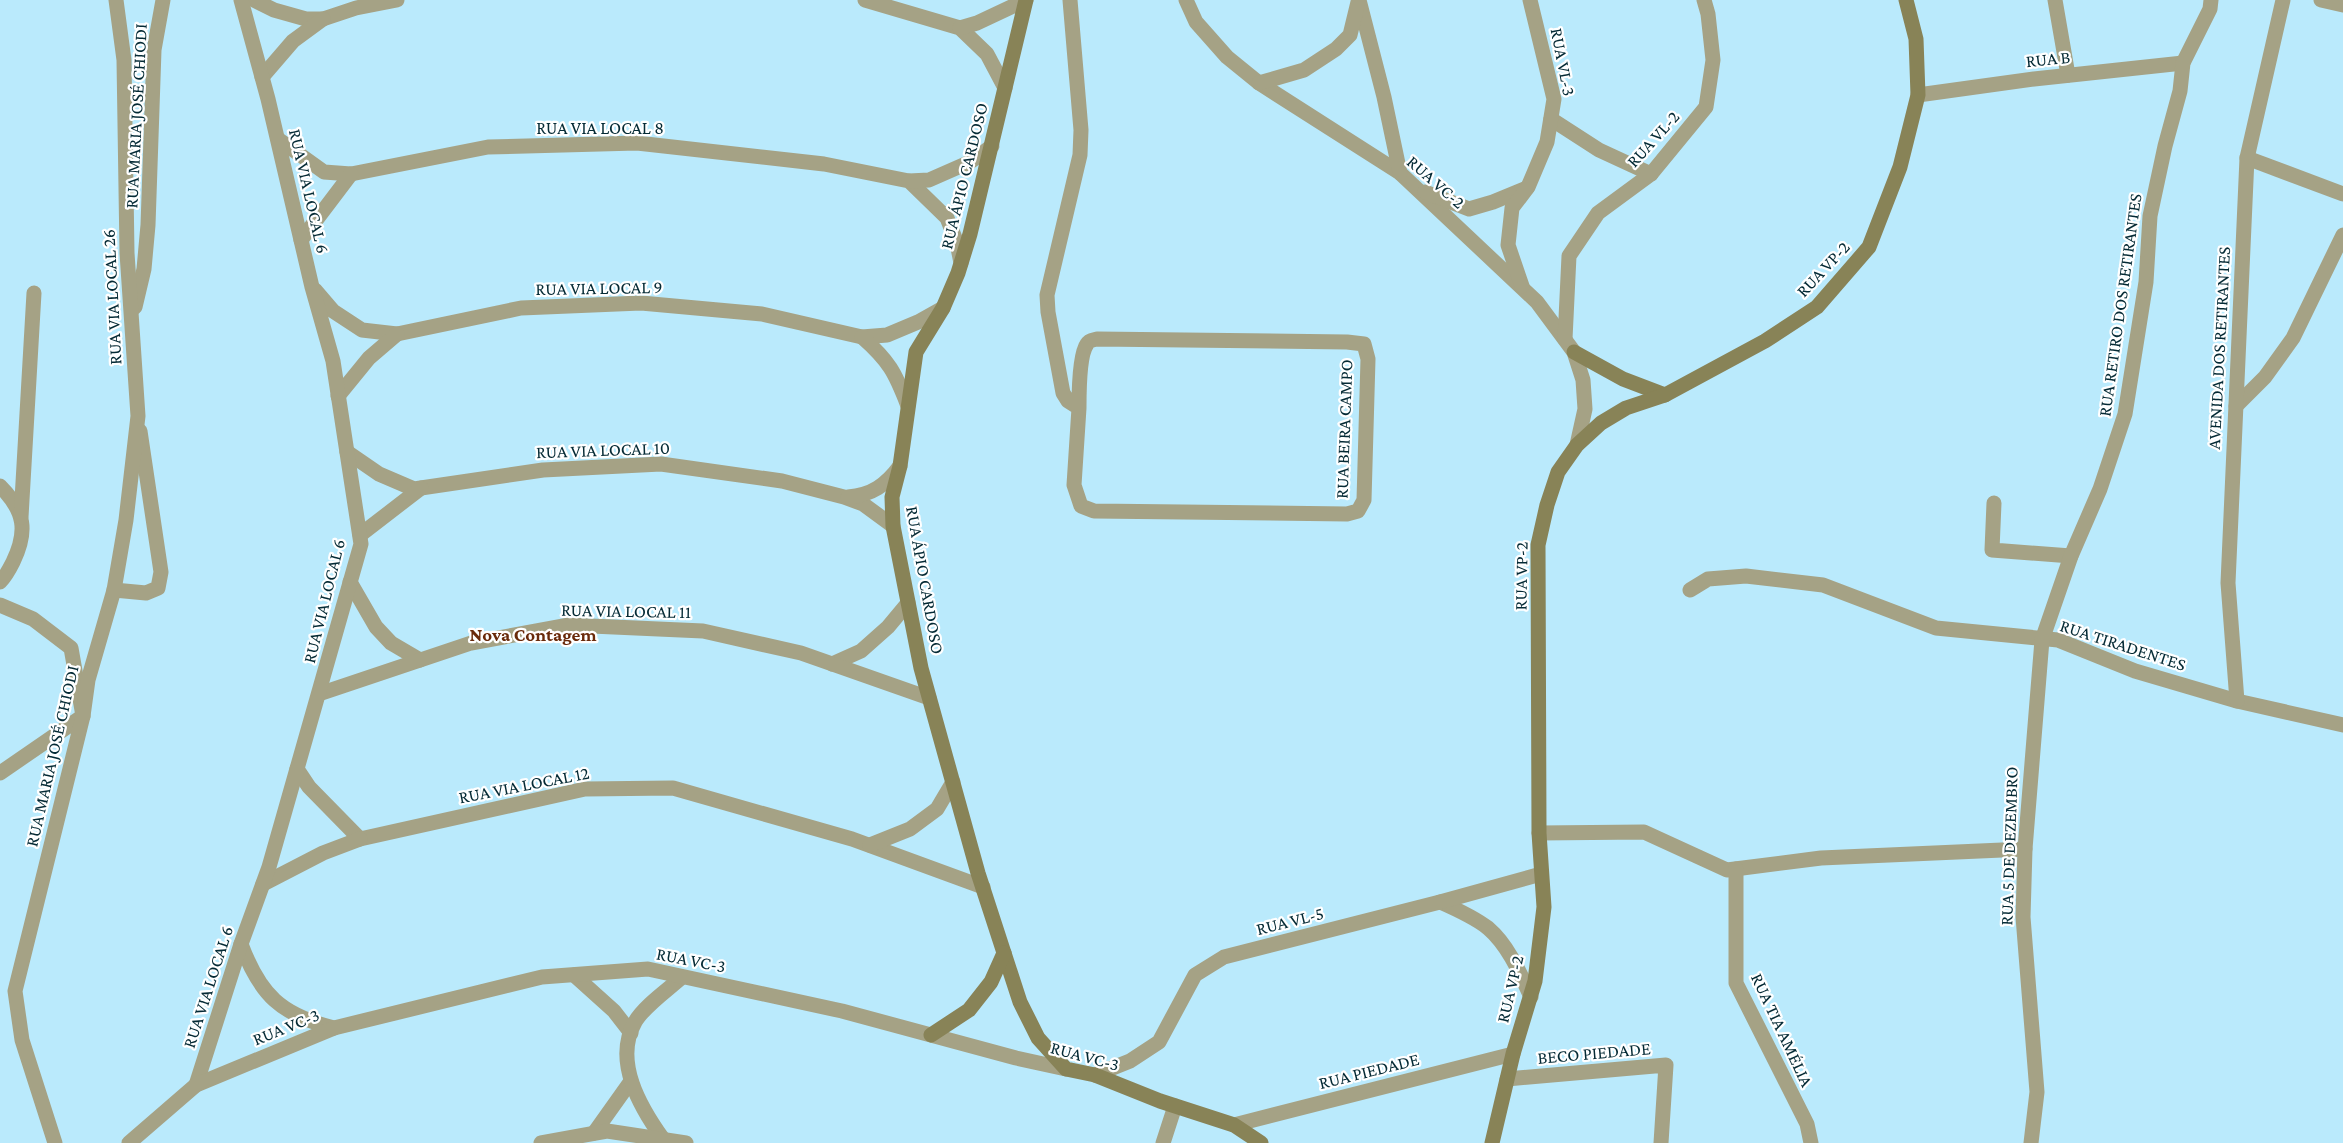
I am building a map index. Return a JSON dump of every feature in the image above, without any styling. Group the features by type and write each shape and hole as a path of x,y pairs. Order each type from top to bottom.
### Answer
{"street":[{"name":"RUA VIA LOCAL 26","path":"114,590 126,520 138,416 127,253 124,60 116,0"},
{"name":"RUA MARIA JOSÉ CHIODI","path":"131,323 144,269 148,225 154,50 163,0"},
{"name":"RUA VIA LOCAL 6","path":"196,1085 241,944 263,884 361,544 333,361 312,287 278,139 241,0"},
{"path":"254,0 274,10 306,19 323,19"},
{"path":"262,77 293,41 323,19 356,8 397,0"},
{"path":"865,0 960,28 987,54 1005,88"},
{"path":"960,28 992,17 1026,0"},
{"name":"RUA ÁPIO CARDOSO","path":"1026,0 992,146 961,263 943,308 916,352 900,466 892,497 893,526 921,668 983,887 1004,953 1020,1002 1038,1038 1066,1069"},
{"path":"1070,0 1081,130 1080,155 1048,295 1048,312 1063,392 1068,401 1079,408"},
{"name":"RUA VC-2","path":"1186,0 1196,22 1227,57 1259,83 1400,173 1537,302 1574,352 1583,380 1585,410 1577,445"},
{"path":"1259,83 1304,70 1336,49 1350,35 1359,0"},
{"path":"1359,0 1384,97 1400,173"},
{"name":"RUA VL-3","path":"1523,289 1508,245 1512,208 1528,187 1547,142 1554,99 1530,0"},
{"name":"RUA VL-2","path":"1565,340 1569,256 1598,213 1651,174 1706,107 1713,60 1708,14 1704,0"},
{"name":"RUA VP-2","path":"1492,1143 1513,1054 1535,981 1544,907 1539,832 1538,545 1546,505 1558,472 1577,445 1601,423 1626,408 1665,395 1765,341 1818,307 1869,247 1900,167 1918,95 1916,39 1906,0"},
{"path":"2055,0 2068,75"},
{"name":"RUA RETIRO DOS RETIRANTES","path":"2042,640 2071,556 2100,489 2125,414 2146,282 2150,216 2165,146 2180,91 2182,63 2210,9 2211,0"},
{"name":"AVENIDA DOS RETIRANTES","path":"2237,701 2228,583 2246,158 2283,0"},
{"path":"2321,0 2343,5"},
{"name":"RUA B","path":"1918,95 2068,75 2182,63"},
{"path":"1551,119 1599,150 1651,174"},
{"name":"RUA VIA LOCAL 8","path":"278,139 324,172 351,174 488,148 637,143 824,164 909,181 929,180 970,162 992,146"},
{"path":"2246,158 2343,194"},
{"path":"301,240 351,174"},
{"path":"909,181 947,218 957,243 961,263"},
{"path":"1419,189 1469,209 1493,202 1528,187"},
{"path":"2236,406 2265,377 2293,338 2343,235"},
{"name":"RUA VIA LOCAL 9","path":"312,287 334,311 362,330 397,334 521,308 641,303 762,314 862,337 887,335 918,322 943,308"},
{"path":"0,582 5,577 22,544 21,517 34,294"},
{"name":"RUA VIA LOCAL 9","path":"338,396 369,358 397,334"},
{"name":"RUA VIA LOCAL 9","path":"862,337 885,357 898,380 908,406"},
{"name":"RUA BEIRA CAMPO","path":"1090,340 1347,342 1364,344 1368,360 1364,500 1358,511 1347,514 1094,511 1081,506 1074,485 1079,408 1080,373 1086,345 1090,340"},
{"path":"1574,352 1623,379 1665,395"},
{"path":"114,590 146,593 158,588 160,572 138,416"},
{"name":"RUA VIA LOCAL 10","path":"347,452 379,474 414,489 543,470 662,464 782,481 844,497 862,504 893,526"},
{"name":"RUA VIA LOCAL 10","path":"844,497 861,496 876,490 890,480 900,466"},
{"path":"0,486 13,499 21,517"},
{"name":"RUA VIA LOCAL 10","path":"360,535 421,488"},
{"path":"1994,503 1992,550 2071,556"},
{"name":"RUA TIRADENTES","path":"1690,590 1708,579 1746,576 1823,585 1936,628 2042,640 2058,640 2135,671 2237,701 2343,725"},
{"path":"350,582 376,627 391,643 420,660"},
{"name":"RUA MARIA JOSÉ CHIODI","path":"56,1143 22,1040 15,991 83,716 88,680 114,590"},
{"path":"832,664 861,651 888,627 908,603"},
{"path":"0,605 34,619 71,648 83,716 0,773"},
{"name":"RUA VIA LOCAL 11","path":"319,694 471,643 569,626 703,631 801,653 929,698"},
{"name":"RUA 5 DE DEZEMBRO","path":"2031,1143 2037,1092 2023,917 2024,849 2042,640"},
{"path":"297,769 309,787 360,839"},
{"path":"870,846 910,829 937,809 953,782"},
{"name":"RUA VIA LOCAL 12","path":"263,884 323,853 360,839 585,789 673,788 870,846 983,887"},
{"path":"1539,832 1644,832 1727,870 1822,858 2024,849"},
{"name":"RUA TIA AMÉLIA","path":"1736,869 1736,983 1807,1124 1811,1143"},
{"name":"RUA VL-5","path":"1095,1076 1130,1061 1159,1042 1196,976 1224,956 1440,902 1541,874"},
{"path":"1440,902 1460,911 1488,928 1513,959 1531,997"},
{"path":"241,944 255,976 265,991 284,1009 308,1021 334,1028"},
{"path":"931,1035 969,1010 991,982 1004,953"},
{"name":"RUA VC-3","path":"129,1143 196,1085 334,1028 542,977 648,969 842,1010 1016,1058 1095,1076 1175,1106 1234,1125 1261,1143"},
{"path":"574,975 614,1012 631,1033"},
{"path":"663,1139 645,1114 634,1092 628,1044 635,1022 682,977"},
{"name":"RUA PIEDADE","path":"1234,1125 1513,1054"},
{"name":"BECO PIEDADE","path":"1507,1079 1666,1065 1661,1143"},
{"path":"594,1134 632,1081"},
{"path":"1163,1143 1175,1106"},
{"path":"541,1143 607,1131 686,1143"}],"district":[{"name":"Nova Contagem","path":"533,634"}]}
